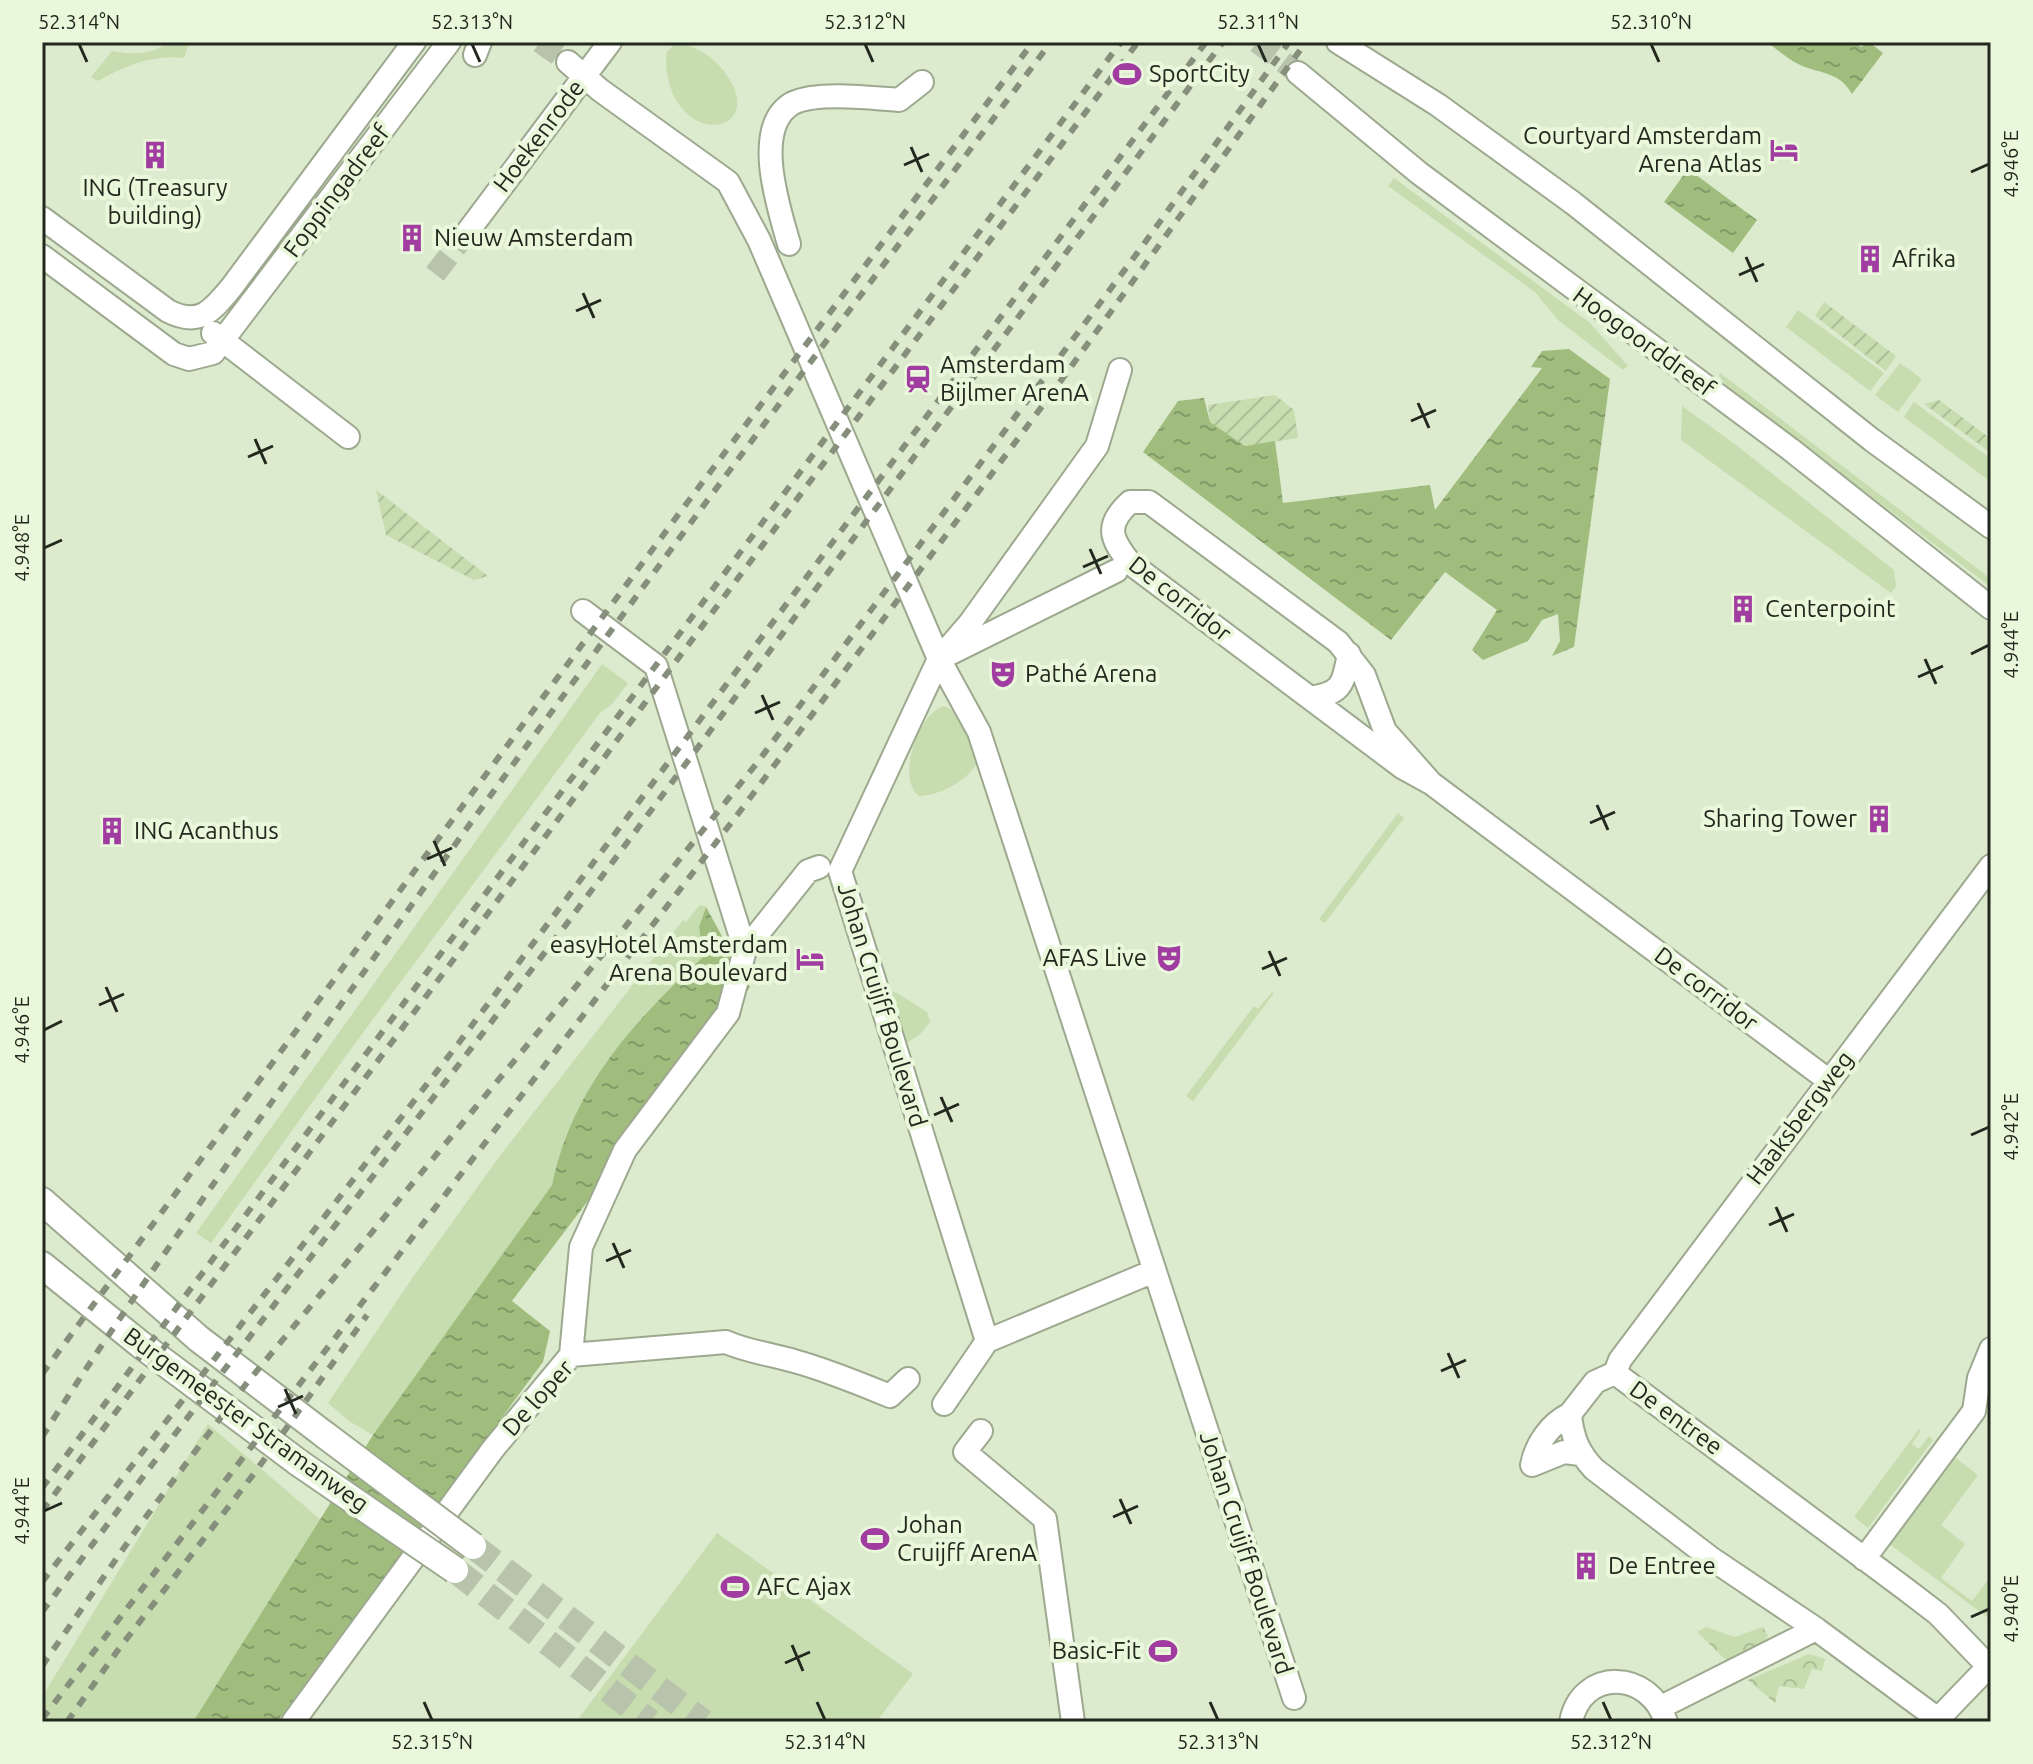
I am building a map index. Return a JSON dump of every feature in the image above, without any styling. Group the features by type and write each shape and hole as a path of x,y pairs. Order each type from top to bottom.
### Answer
{"main road":[{"name":"Burgemeester Stramanweg","path":"42,1201 199,1339 473,1546"},
{"name":"Burgemeester Stramanweg","path":"42,1265 140,1344 299,1463 455,1570"}],"street":[{"name":"Foppingadreef","path":"224,340 449,42"},
{"name":"Hoekenrode","path":"469,230 576,70 610,42"},
{"path":"1338,42 1421,94 1573,203 1872,440 1991,527"},
{"name":"Foppingadreef","path":"195,317 212,311 231,288 408,50"},
{"path":"576,70 728,182 759,240 939,659"},
{"name":"Hoogoorddreef","path":"1298,73 1419,173 1790,449 1991,608"},
{"path":"759,240 787,236 771,174 770,148 779,115 795,102 845,95 899,100 922,82"},
{"path":"42,218 168,311 177,316 195,317 348,437"},
{"path":"42,256 174,354 189,359 198,358 213,353 224,340"},
{"path":"939,659 970,623 1097,446 1120,370"},
{"name":"De corridor","path":"1431,783 1385,731 1364,675 1338,642 1149,502 1130,502 1116,516 1112,534 1130,563 1828,1080"},
{"path":"939,659 1116,571"},
{"path":"583,611 656,666 745,950"},
{"path":"1310,698 1330,695 1340,686 1349,654"},
{"name":"Johan Cruijff Boulevard","path":"939,659 979,732 1294,1698"},
{"name":"Johan Cruijff Boulevard","path":"939,659 840,871 987,1341"},
{"name":"Haaksbergweg","path":"1615,1373 1620,1360 1991,866"},
{"path":"571,1355 581,1247 625,1150 728,1013 745,950 808,871 819,867"},
{"path":"944,1404 987,1341 1154,1271"},
{"name":"De loper","path":"293,1722 493,1449 571,1355 726,1342 741,1349 839,1375 890,1396 908,1379"},
{"path":"1864,1559 1983,1408 1979,1378 1991,1349"},
{"name":"De entree","path":"1580,1454 1564,1452 1532,1465 1535,1451 1557,1420 1570,1414 1595,1382 1615,1373 1938,1614 1990,1667"},
{"path":"1570,1414 1572,1434 1580,1454 1594,1469 1712,1559 1816,1629 1940,1721 1990,1667"},
{"path":"981,1431 965,1452 1045,1519 1073,1722"},
{"path":"1571,1722 1583,1696 1599,1685 1621,1681 1641,1687 1652,1695 1663,1714 1816,1629"}],"green space":[{"path":"169,42 189,42 184,58 139,62 98,81 91,77 112,51 142,53"},
{"path":"675,44 702,52 723,70 735,89 737,105 732,117 709,125 695,120 682,108 671,89 666,62 667,52"},
{"path":"1394,178 1590,323 1628,366 1623,370 1558,320 1535,292 1388,186"},
{"path":"1824,302 1896,356 1886,371 1815,316"},
{"path":"1798,310 1884,373 1870,391 1786,327"},
{"path":"1900,363 1922,379 1898,412 1875,395"},
{"path":"1720,373 1991,579 1991,587 1730,390"},
{"path":"1275,395 1294,410 1298,438 1245,446 1210,422 1208,405"},
{"path":"1939,400 1991,439 1991,453 1924,404"},
{"path":"1914,402 1991,459 1991,482 1904,417"},
{"path":"1682,406 1894,570 1896,586 1891,593 1681,440"},
{"path":"376,490 488,576 474,580 386,535"},
{"path":"602,664 628,683 612,704 600,713 211,1243 196,1233"},
{"path":"944,706 961,715 979,759 969,773 954,785 919,796 912,788 910,776 913,747 926,721"},
{"path":"1398,813 1404,818 1325,923 1319,919"},
{"path":"700,905 706,907 699,927 703,957 630,1032 590,1087 561,1150 552,1185 378,1431 373,1435 349,1421 328,1403 413,1277 499,1157 683,920 686,922"},
{"path":"887,990 927,1012 930,1022 907,1043 898,1040"},
{"path":"1272,992 1193,1101 1186,1096 1254,1006 1258,1009"},
{"path":"208,1424 321,1520 193,1722 42,1722 42,1697"},
{"path":"1919,1429 1921,1431 1912,1444 1919,1449 1929,1436 1933,1440 1868,1528 1854,1517"},
{"path":"1953,1456 1978,1475 1941,1525 1965,1544 1941,1578 1972,1601 1991,1576 1991,1620 1888,1543"},
{"name":"AFC Ajax","path":"717,1533 913,1674 876,1722 576,1722"},
{"path":"1706,1627 1735,1637 1763,1627 1768,1636 1758,1651 1729,1663 1697,1632"},
{"path":"1809,1654 1825,1659 1822,1671 1812,1669 1804,1689 1779,1686 1775,1703 1748,1680"}],"water":[{"path":"1767,42 1854,42 1861,47 1869,42 1883,53 1852,94 1843,82 1800,65"},
{"path":"1688,169 1757,220 1733,253 1664,202"},
{"path":"1569,349 1610,379 1574,647 1552,656 1560,641 1558,614 1542,620 1528,641 1483,660 1472,650 1497,610 1445,572 1391,640 1143,452 1178,401 1204,398 1210,422 1245,446 1275,441 1283,503 1430,485 1435,510 1542,368 1531,367 1542,351"},
{"path":"706,907 750,987 512,1301 550,1331 543,1362 277,1722 193,1722 373,1435 552,1185 561,1150 590,1087 630,1032 703,957 699,927"}],"tunnel":[{"path":"540,42 568,62"},
{"path":"1257,42 1298,73"},
{"path":"435,274 469,230"},
{"path":"473,1546 703,1722"},
{"path":"455,1570 650,1722"}],"railway":[{"path":"42,1374 678,515 1033,42"},
{"path":"42,1437 184,1225 508,771 1051,42"},
{"path":"42,1488 1121,42"},
{"path":"42,1511 1138,42"},
{"path":"42,1582 458,1044 1206,42"},
{"path":"42,1612 562,930 1223,42"},
{"path":"42,1666 139,1526 246,1384 617,937 757,763 1141,248 1289,42"},
{"path":"42,1719 741,810 1052,393 1306,42"},
{"path":"67,1722 118,1650 256,1471 367,1315"}],"place":[{"name":"SportCity","path":"1127,74"},
{"name":"Courtyard Amsterdam Arena Atlas","path":"1784,150"},
{"name":"ING (Treasury building)","path":"155,155"},
{"name":"Nieuw Amsterdam","path":"412,238"},
{"name":"Afrika","path":"1870,259"},
{"name":"Amsterdam Bijlmer ArenA","path":"918,379"},
{"name":"Centerpoint","path":"1743,609"},
{"name":"Pathé Arena","path":"1003,674"},
{"name":"Sharing Tower","path":"1879,819"},
{"name":"ING Acanthus","path":"112,831"},
{"name":"AFAS Live","path":"1169,958"},
{"name":"easyHotel Amsterdam Arena Boulevard","path":"810,959"},
{"name":"Johan Cruijff ArenA","path":"875,1539"},
{"name":"De Entree","path":"1586,1566"},
{"name":"AFC Ajax","path":"735,1587"},
{"name":"Basic-Fit","path":"1163,1651"}]}
